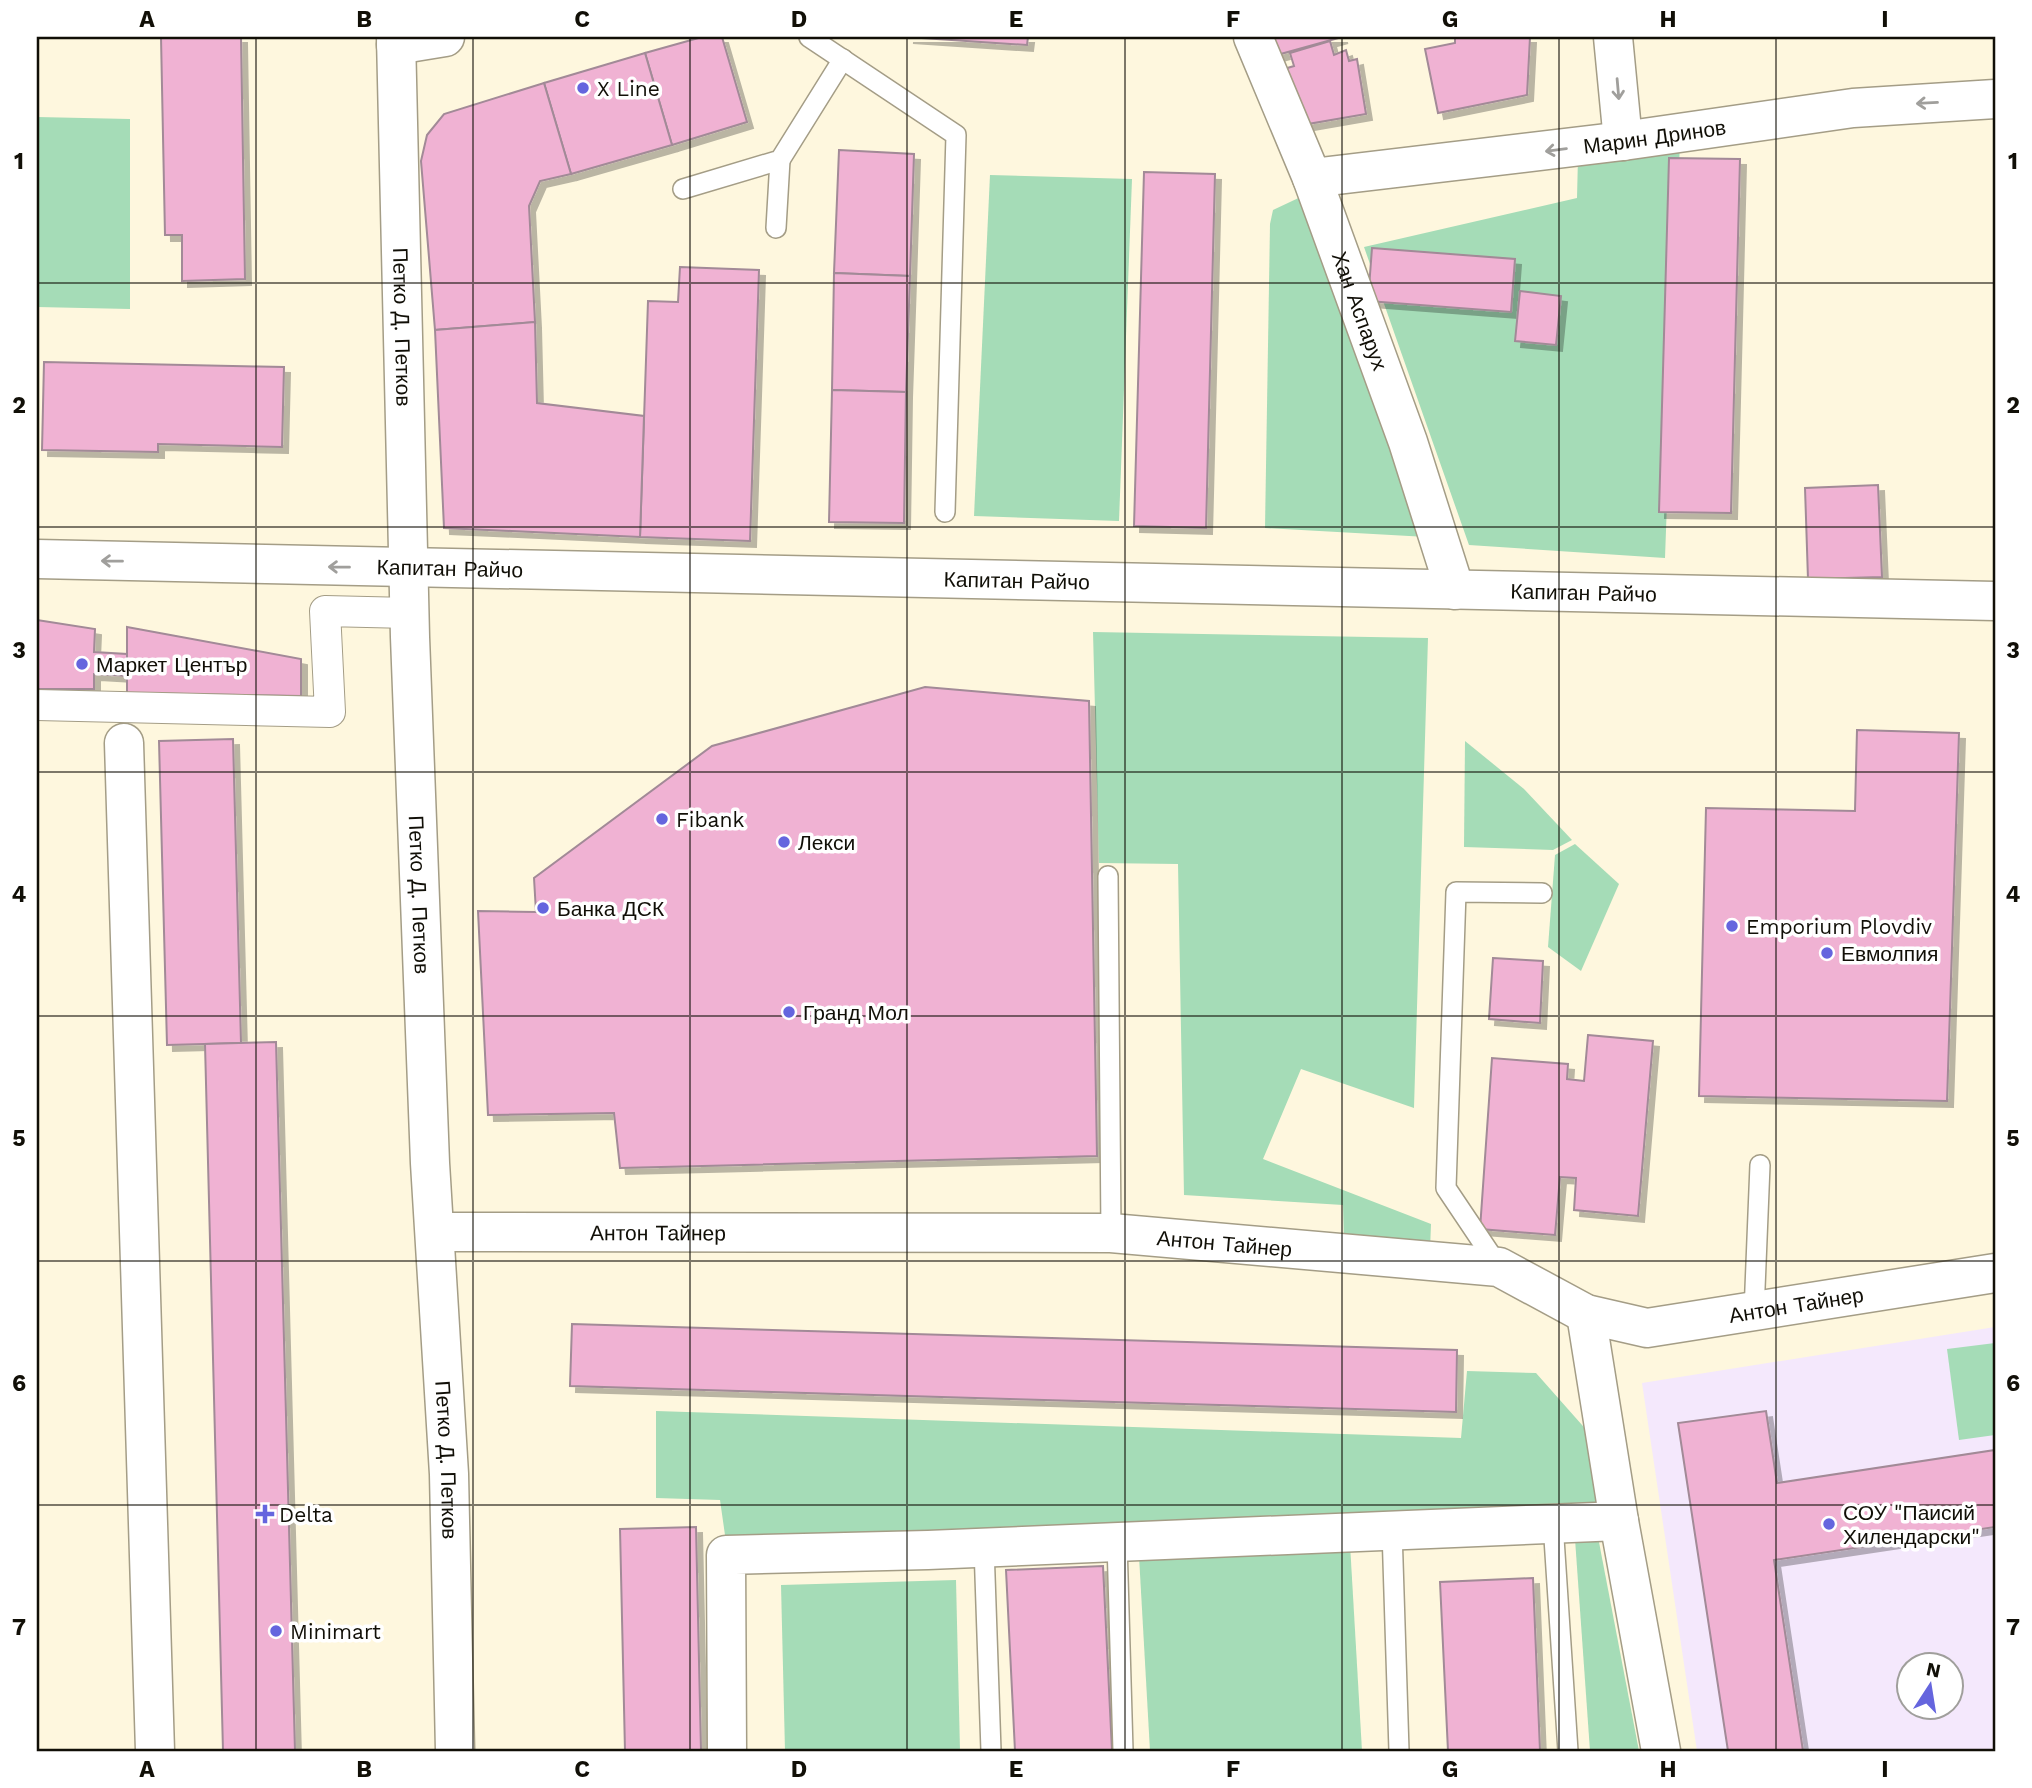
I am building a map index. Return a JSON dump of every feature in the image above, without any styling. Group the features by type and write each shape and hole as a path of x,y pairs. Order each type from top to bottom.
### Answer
{"street":[{"path":"396,41 444,37"},
{"name":"Хан Аспарух","path":"1253,37 1312,178 1408,442 1455,590"},
{"path":"1613,37 1623,141"},
{"name":"Петко Д. Петков","path":"396,41 409,612 430,1163 449,1474 455,1751"},
{"name":"Марин Дринов","path":"1312,178 1623,141 1853,108 1995,99"},
{"name":"Капитан Райчо","path":"37,559 1995,601"},
{"path":"37,705 123,725 330,712 325,611 409,612"},
{"path":"123,725 155,1751"},
{"name":"Антон Тайнер","path":"436,1232 1111,1233 1499,1267 1586,1314 1647,1328 1995,1273"},
{"path":"1586,1314 1619,1521 1661,1751"},
{"path":"727,1751 726,1555 1619,1521"}],"lane":[{"path":"809,37 956,135 945,512"},
{"path":"776,228 780,160 843,59"},
{"path":"683,189 780,160"},
{"path":"1108,876 1111,1233"},
{"path":"1499,1267 1446,1188 1456,892 1542,893"},
{"path":"1754,1313 1760,1165"},
{"path":"1553,1523 1568,1751"},
{"path":"1392,1530 1399,1751"},
{"path":"1117,1542 1123,1751"},
{"path":"984,1547 991,1751"}],"shaded area":[{"name":"СОУ \"Паисий Хилендарски\"","path":"1995,1327 1995,1751 1697,1751 1642,1383"}],"green space":[{"path":"37,117 130,119 130,309 37,307"},
{"path":"1680,140 1665,558 1469,545 1364,247 1577,198 1578,157"},
{"path":"990,175 1132,179 1119,521 974,516"},
{"path":"1307,194 1427,537 1265,528 1270,224 1273,210"},
{"path":"1093,632 1428,638 1414,1108 1301,1069 1263,1159 1431,1224 1430,1250 1344,1243 1343,1205 1184,1195 1178,864 1099,863"},
{"path":"1465,741 1524,789 1572,840 1553,850 1464,847"},
{"path":"1575,844 1619,884 1581,971 1548,947 1555,855"},
{"path":"1995,1343 1995,1435 1959,1440 1947,1349"},
{"path":"1467,1371 1536,1373 1590,1434 1599,1502 727,1549 720,1500 656,1498 656,1411 1461,1438"},
{"path":"1598,1537 1639,1751 1590,1751 1575,1539"},
{"path":"1350,1544 1362,1751 1150,1751 1139,1556"},
{"path":"956,1580 960,1751 785,1751 781,1585"}],"building":[{"path":"161,37 241,37 245,279 182,281 182,235 165,235"},
{"path":"702,37 722,37 747,122 672,145 645,53"},
{"path":"907,37 1028,37 1027,45"},
{"path":"1269,37 1342,37 1277,55"},
{"path":"1455,37 1530,37 1527,95 1438,113 1425,49 1455,43"},
{"path":"1330,41 1334,55 1346,50 1349,61 1357,59 1366,114 1302,125 1284,69 1294,66 1290,53"},
{"path":"645,53 672,145 571,174 544,83"},
{"path":"544,83 571,174 540,181 529,206 535,322 435,330 421,161 427,135 444,114"},
{"path":"839,150 914,154 910,276 834,273"},
{"path":"1669,158 1740,159 1731,513 1659,512"},
{"path":"1144,172 1215,174 1206,528 1134,526"},
{"path":"1372,248 1515,259 1511,312 1368,301"},
{"path":"680,267 759,270 750,541 640,537 648,301 678,302"},
{"path":"834,273 910,276 906,392 832,390"},
{"path":"1520,291 1561,296 1556,345 1515,341"},
{"path":"535,322 537,403 644,416 640,537 444,528 435,330"},
{"path":"44,362 284,367 282,447 158,444 158,452 42,450"},
{"path":"832,390 906,392 904,523 829,522"},
{"path":"1878,485 1882,577 1808,579 1805,488"},
{"name":"Маркет Център","path":"37,620 95,629 94,652 127,654 127,676 94,674 94,689 37,689"},
{"path":"127,627 301,659 301,696 127,693"},
{"name":"Гранд Мол","path":"925,687 1089,701 1097,1156 620,1168 614,1113 488,1115 478,911 536,912 534,878 712,746"},
{"name":"Евмолпия","path":"1857,730 1959,733 1947,1101 1699,1096 1706,808 1855,811"},
{"path":"233,739 241,1043 167,1045 159,741"},
{"path":"1493,958 1543,961 1540,1023 1489,1019"},
{"path":"1588,1035 1653,1041 1638,1216 1574,1210 1576,1178 1560,1177 1555,1235 1480,1229 1492,1058 1568,1064 1567,1079 1584,1081"},
{"path":"276,1042 295,1751 223,1751 205,1044"},
{"path":"572,1324 1457,1350 1456,1412 570,1386"},
{"path":"1766,1411 1777,1483 1995,1450 1995,1527 1774,1560 1803,1751 1728,1751 1678,1423"},
{"path":"696,1527 701,1751 625,1751 620,1529"},
{"path":"1103,1566 1112,1751 1015,1751 1006,1570"},
{"path":"1533,1578 1540,1751 1448,1751 1440,1582"}],"place":[{"name":"X Line","path":"583,88"},
{"name":"Маркет Център","path":"82,664"},
{"name":"Fibank","path":"662,819"},
{"name":"Лекси","path":"784,842"},
{"name":"Банка ДСК","path":"543,908"},
{"name":"Emporium Plovdiv","path":"1732,926"},
{"name":"Евмолпия","path":"1827,953"},
{"name":"Гранд Мол","path":"789,1012"},
{"name":"Delta","path":"265,1514"},
{"name":"СОУ \"Паисий Хилендарски\"","path":"1829,1524"},
{"name":"Minimart","path":"276,1631"}]}
